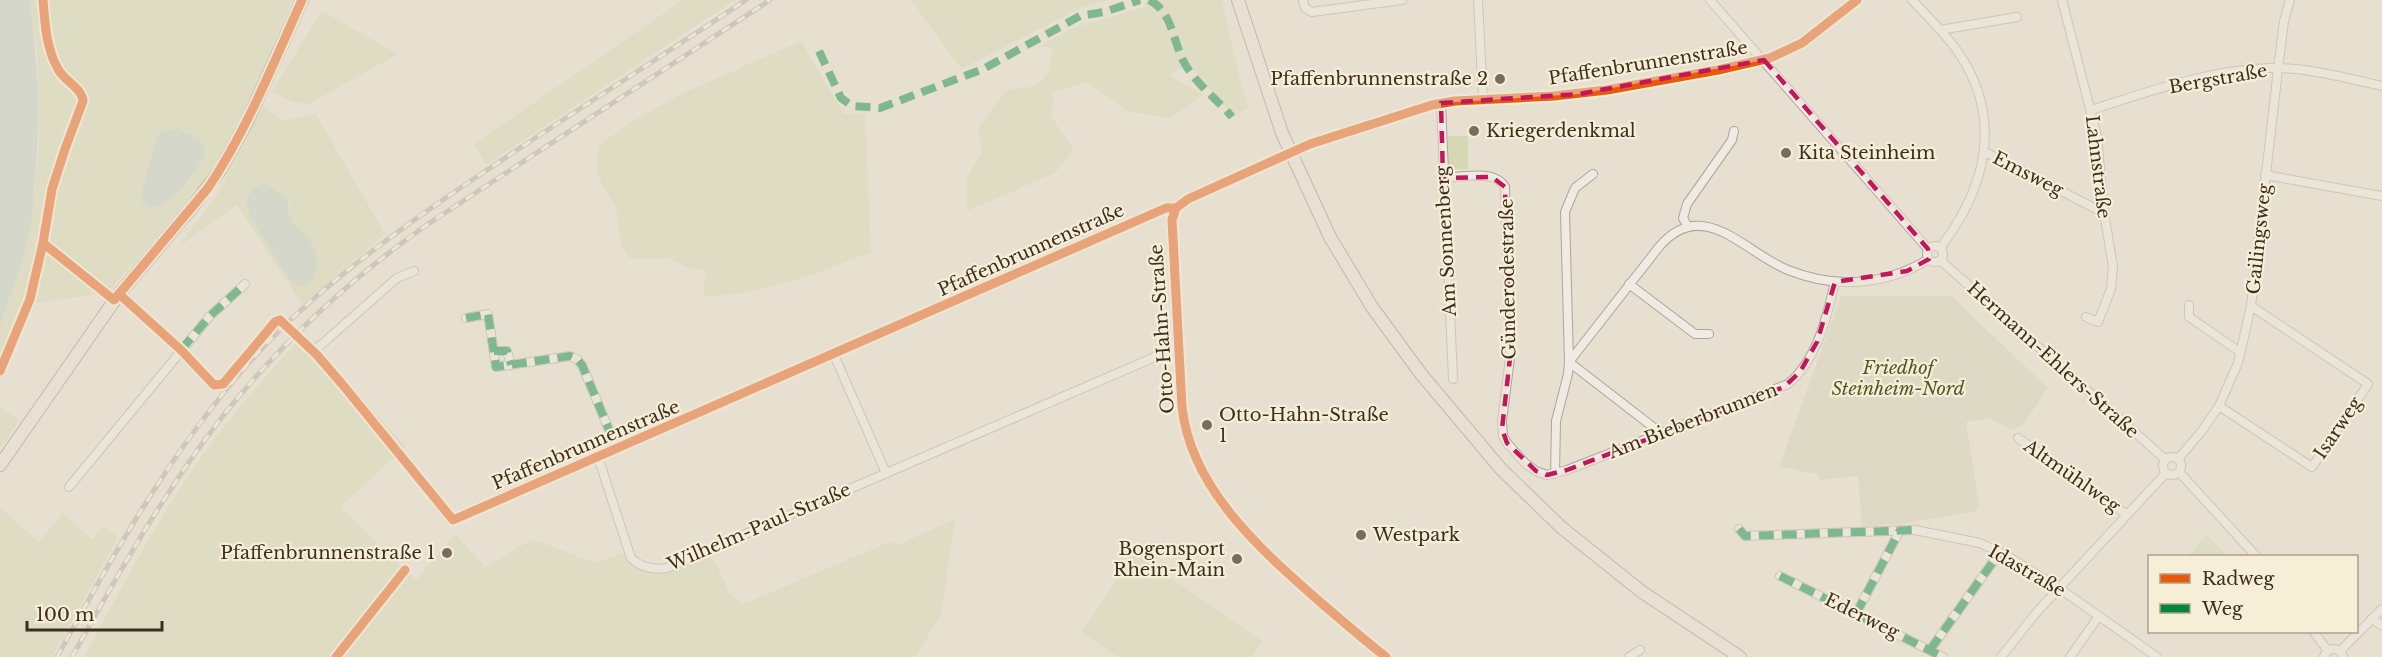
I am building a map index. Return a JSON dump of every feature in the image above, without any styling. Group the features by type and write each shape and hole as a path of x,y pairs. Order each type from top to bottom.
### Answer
{"main road":[{"path":"0,465 117,297 208,188 221,169 247,122 302,0"},
{"path":"1238,0 1290,153 1341,258 1358,286 1421,374 1517,487 1562,528 1642,592 1739,657"}],"street":[{"path":"1303,0 1305,8 1312,12 1402,0"},
{"path":"1478,0 1484,99"},
{"path":"1710,0 1928,249"},
{"name":"Pfaffenbrunnenstraße","path":"299,340 314,352 453,520 1166,208 1176,208 1188,199 1290,153 1342,133 1441,103 1598,91 1764,60 1781,55 1802,43 1857,0"},
{"path":"1912,0 1958,52 1972,78 1984,124 1985,152 1971,199 1940,248"},
{"name":"Lahnstraße","path":"2062,0 2099,148 2104,213 2113,266 2112,282 2098,322 2086,317"},
{"name":"Gailingsweg","path":"2178,459 2219,406 2234,375 2240,352 2251,306 2284,21 2290,0"},
{"path":"1940,30 2017,17"},
{"name":"Bergstraße","path":"2091,110 2193,80 2239,71 2278,69 2321,73 2382,86"},
{"name":"Am Sonnenberg","path":"1441,103 1453,380"},
{"path":"1688,227 1683,218 1687,204 1732,140 1734,131"},
{"name":"Emsweg","path":"1985,152 2104,213"},
{"path":"1555,474 1556,421 1569,362 1565,212 1575,188 1593,174"},
{"path":"2265,175 2382,196"},
{"name":"Günderodestraße","path":"1443,178 1492,177 1500,180 1505,187 1510,358 1502,421 1503,436 1532,469 1547,475 1555,474"},
{"name":"Otto-Hahn-Straße","path":"1176,208 1172,220 1182,407 1186,430 1194,452 1213,489 1246,531 1273,559 1386,657"},
{"path":"1569,362 1665,239 1688,227 1709,227 1721,230 1786,270 1835,282 1881,280 1929,260 1936,262 1940,260 1943,253 1940,248 1934,246 1928,249 1926,253 1929,260"},
{"name":"Hermann-Ehlers-Straße","path":"1940,260 2166,460"},
{"path":"314,352 397,278 414,271"},
{"name":"Am Bieberbrunnen","path":"1555,474 1779,389 1791,382 1803,367 1817,342 1825,322 1835,282"},
{"path":"69,487 210,316 245,284"},
{"path":"1629,284 1695,334 1709,334"},
{"path":"117,297 181,350 212,384 219,386 275,322"},
{"path":"2189,305 2189,317 2240,352"},
{"name":"Isarweg","path":"2219,406 2312,467 2368,384 2251,306"},
{"path":"466,318 488,314 496,367 573,357 582,365 617,449"},
{"name":"Wilhelm-Paul-Straße","path":"598,457 632,558 642,566 657,570 673,567 1178,347"},
{"path":"494,351 507,351 512,365"},
{"path":"834,355 886,473"},
{"path":"1569,362 1662,434"},
{"name":"Altmühlweg","path":"2018,438 2126,514"},
{"path":"2173,457 2178,459 2181,466 2179,472 2174,475 2166,472 2163,465 2166,460 2173,457"},
{"path":"2001,657 2059,588 2166,472"},
{"path":"2179,472 2255,555"},
{"name":"Idastraße","path":"1738,530 1745,536 1900,530 1928,532 1980,543 2000,552 2059,588 2157,657"},
{"path":"1856,614 1900,530"},
{"path":"1930,650 2000,552"},
{"name":"Ederweg","path":"1780,576 1943,657"},
{"path":"2315,633 2326,654 2335,649 2342,654 2382,609"},
{"path":"2070,657 2099,616"},
{"path":"2372,620 2382,626"},
{"path":"1629,657 1641,650"}],"highlighted area":[{"path":"1764,60 1928,249 1929,259 1907,271 1835,282 1817,342 1800,372 1784,387 1567,470 1547,475 1536,471 1507,443 1502,429 1510,358 1505,187 1492,177 1443,178 1441,103 1579,94"}],"green space":[{"path":"30,0 41,0 50,54 58,73 79,95 80,106 50,188 28,297 0,365 0,325 30,231 39,142 37,49"},
{"path":"44,0 293,0 237,127 214,166 176,215 108,293 33,303 59,169 85,101 84,96 63,72 56,60 48,35","holes":["185,131 201,140 205,153 192,176 175,195 146,205 143,199"]},
{"path":"683,0 735,0 486,165 474,144"},
{"path":"911,0 1108,0 1081,8 961,69"},
{"path":"1146,0 1222,0 1249,108 1233,116 1188,64 1169,75 1203,95 1171,118 1129,112 1086,82 1053,92 1052,118 1074,150 1055,173 967,211 966,179 982,152 978,129 1007,91 1033,86 1044,78 1051,64 1052,47 1037,47 1073,28 1144,7"},
{"path":"322,11 398,54 307,105 285,99 272,91"},
{"path":"801,41 844,114 865,114 871,252 789,282 747,292 703,297 706,270 688,268 669,258 629,258 622,245 615,205 604,189 597,171 599,145 633,121 681,94"},
{"path":"263,106 282,120 316,114 385,234 302,305 237,205 177,248 219,192","holes":["257,185 289,206 289,217 309,241 317,259 290,281 250,217 249,192"]},
{"path":"1448,136 1468,136 1468,169 1447,169"},
{"name":"Friedhof Steinheim-Nord","path":"1841,296 1951,296 2048,388 2023,425 2012,430 1988,418 1966,422 1979,505 1975,512 1862,527 1858,476 1819,480 1818,474 1779,467"},
{"path":"305,333 406,447 340,507 416,580 455,534 485,567 533,539 595,563 624,553 631,564 648,571 707,545 730,594 743,604 892,541 895,546 955,519 941,615 915,657 84,657 140,555 186,480 239,408"},
{"path":"0,407 20,420 0,449"},
{"path":"0,508 39,542 63,513 92,540 104,525 118,538 52,657 0,657"},
{"path":"2206,534 2227,555 2190,555"},
{"path":"1134,553 1263,641 1252,657 1118,657 1081,632"}],"shaded area":[{"path":"0,0 30,0 37,70 38,117 30,227 20,268 0,325"},
{"path":"177,128 201,140 205,153 190,178 175,195 167,202 150,207 143,202 142,191 156,139 161,132"},
{"path":"265,182 287,200 291,221 307,236 314,247 317,267 308,285 298,286 290,281 250,217 246,199 253,188"}],"railway":[{"path":"57,657 132,525 187,441 250,362 285,325 333,282 436,204 746,0"},
{"path":"72,657 142,534 201,445 268,363 318,313 399,245 428,224 770,0"}],"marked path":[{"path":"819,51 841,98 852,106 880,108 983,69 1080,16 1104,12 1140,0"},
{"path":"1149,0 1157,5 1168,20 1181,56 1190,72 1232,117"},
{"path":"181,350 210,316 245,284"},
{"path":"466,318 488,314 496,367 570,356 577,359 582,365 617,449"},
{"path":"494,351 507,351 511,365"},
{"path":"1739,529 1745,536 1915,530"},
{"path":"1856,614 1900,530"},
{"path":"1930,650 2000,552"},
{"path":"1780,576 1943,657"}],"cycle path":[{"path":"0,371 30,299 52,189 83,101 80,92 61,73 54,61 47,35 43,0"},
{"path":"43,243 114,300 208,188 222,166 259,96 302,0"},
{"path":"119,294 181,350 214,385 223,384 275,322 280,320 317,355 453,520 1166,208 1176,208 1188,199 1310,144 1432,105 1455,101 1554,96 1607,90 1770,58 1802,43 1857,0"},
{"path":"1176,208 1172,220 1182,407 1188,437 1199,465 1232,516 1274,561 1386,657"},
{"path":"336,657 405,570"}],"place":[{"name":"Pfaffenbrunnenstraße 2","path":"1500,79"},
{"name":"Kriegerdenkmal","path":"1474,131"},
{"name":"Kita Steinheim","path":"1786,153"},
{"name":"Otto-Hahn-Straße 1","path":"1207,425"},
{"name":"Westpark","path":"1361,535"},
{"name":"Pfaffenbrunnenstraße 1","path":"447,553"},
{"name":"Bogensport Rhein-Main","path":"1237,559"}]}
